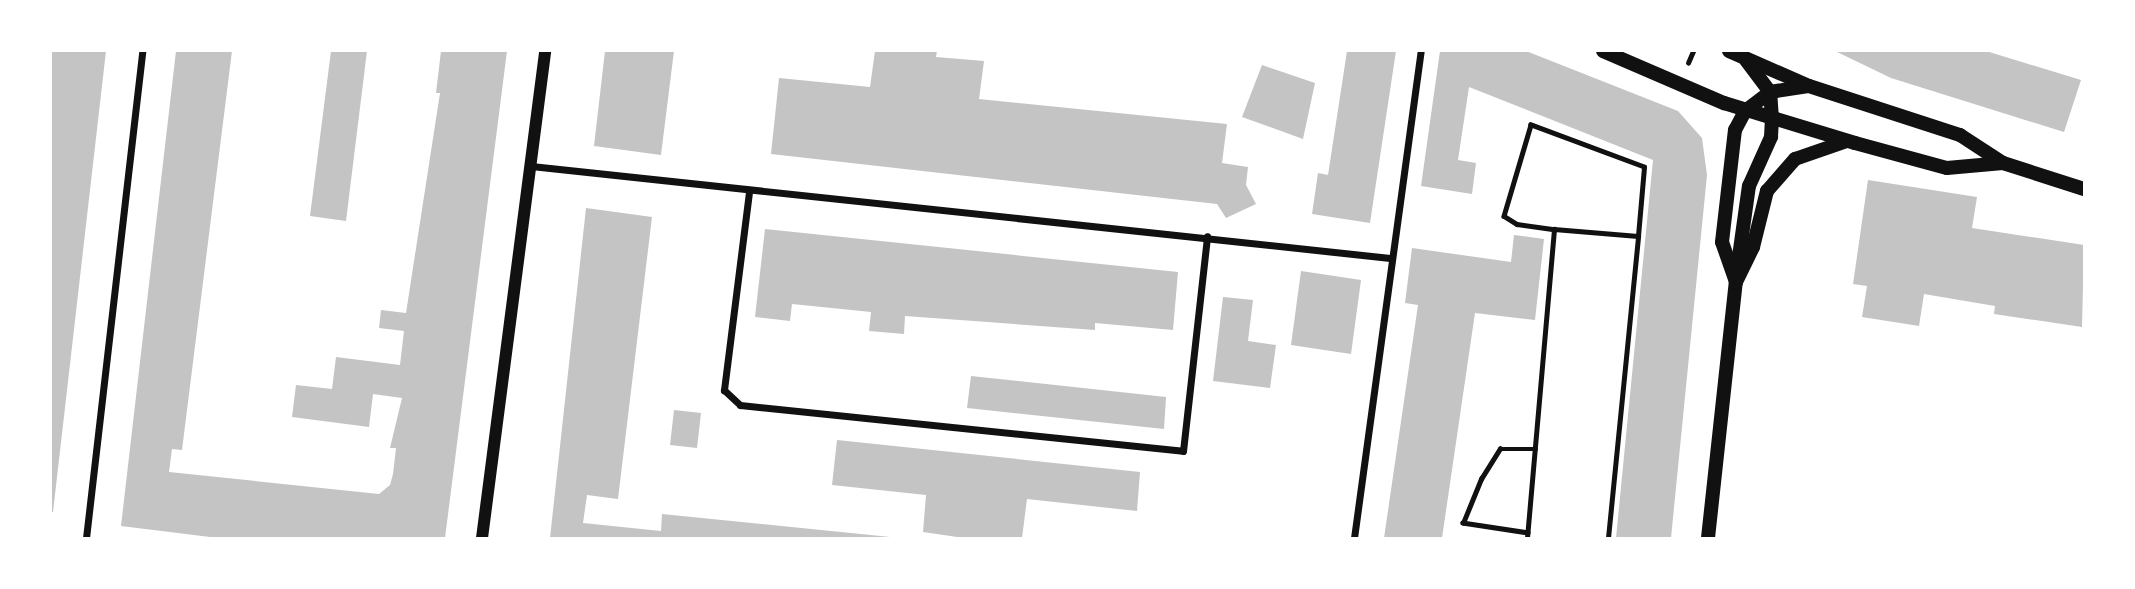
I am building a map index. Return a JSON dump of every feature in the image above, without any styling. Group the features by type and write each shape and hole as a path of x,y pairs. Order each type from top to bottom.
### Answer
{"main road":[{"path":"1603,51 1745,111 1847,141 1947,168 2003,163"},
{"path":"1729,51 1809,86 1960,135 2003,163 2084,190"},
{"path":"1709,538 1749,186 1771,137 1770,92 1744,57"},
{"path":"1736,282 1722,242 1728,165 1735,130 1745,111 1770,92 1809,86"},
{"path":"1736,282 1753,247 1768,191 1779,174 1795,159 1847,141"}],"street":[{"path":"86,538 142,51"},
{"path":"482,538 545,51"},
{"path":"1354,538 1390,258 1421,51"},
{"path":"531,166 749,192 1207,236 1390,258"},
{"path":"749,192 724,390 740,405 1170,450 1184,451 1207,236"}],"path":[{"path":"1608,538 1638,236 1644,167 1531,125 1504,216 1517,223 1554,229 1638,236"},
{"path":"1536,449 1500,449 1481,479 1464,523 1527,536 1536,449 1554,229"}],"building":[{"path":"51,51 106,51 53,512 51,512"},
{"path":"176,51 232,51 182,450 172,449 169,472 379,494 390,485 393,474 396,448 390,448 402,398 373,394 369,427 292,417 296,385 332,389 336,357 400,365 404,331 379,328 381,310 406,313 440,93 436,93 441,51 507,51 445,538 218,538 121,526"},
{"path":"331,51 367,51 346,221 310,216"},
{"path":"605,51 674,51 661,155 594,146"},
{"path":"875,51 937,51 936,57 984,61 979,99 1227,124 1222,163 1248,167 1246,185 1256,204 1226,218 1217,204 771,154 779,78 870,87"},
{"path":"1347,51 1396,51 1370,223 1312,214 1318,173 1328,175"},
{"path":"1440,51 1526,51 1678,111 1702,138 1707,175 1671,538 1616,538 1653,160 1469,87 1458,160 1476,163 1472,194 1421,186"},
{"path":"1835,51 1986,51 2081,80 2064,132 1891,78"},
{"path":"1262,65 1315,83 1303,139 1242,117"},
{"path":"1868,180 1977,197 1972,228 2084,245 2082,327 1994,314 1995,306 1924,294 1919,326 1862,317 1867,286 1853,284"},
{"path":"586,208 652,217 618,499 587,495 583,523 661,531 662,514 900,538 550,538"},
{"path":"765,229 1178,272 1173,330 1095,323 1095,330 905,316 904,334 869,331 871,312 792,304 790,321 755,317"},
{"path":"1514,235 1544,239 1535,320 1475,313 1442,538 1384,538 1418,305 1405,303 1412,248 1511,262"},
{"path":"1301,271 1361,280 1351,354 1291,345"},
{"path":"1223,297 1253,300 1248,341 1276,345 1270,388 1213,381"},
{"path":"971,376 1166,397 1164,429 967,408"},
{"path":"674,410 701,413 697,448 670,445"},
{"path":"837,440 1140,472 1137,511 1027,499 1022,538 964,538 923,532 926,495 832,485"}]}
